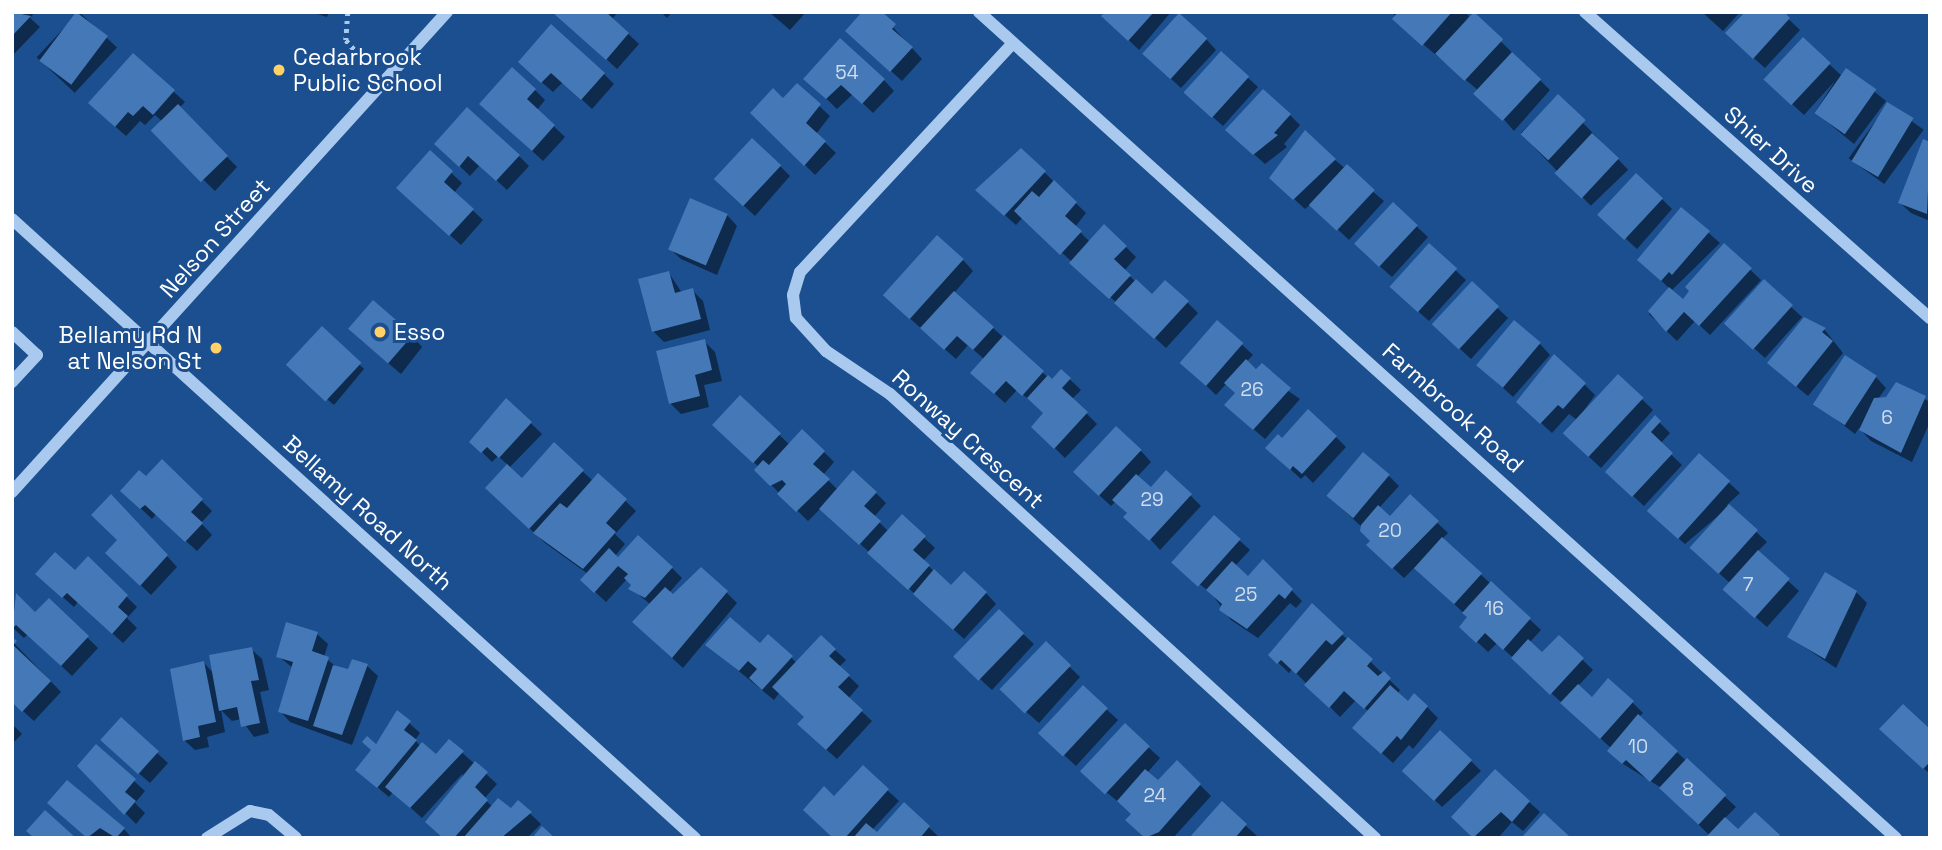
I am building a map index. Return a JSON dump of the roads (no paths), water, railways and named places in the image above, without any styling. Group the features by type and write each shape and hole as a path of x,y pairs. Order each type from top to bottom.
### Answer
{"street":[{"name":"Nelson Street","path":"12,492 447,12"},
{"name":"Farmbrook Road","path":"979,12 1896,838"},
{"name":"Shier Drive","path":"1586,12 1930,318"},
{"name":"Ronway Crescent","path":"1013,43 800,272 793,295 796,318 826,351 890,394 1375,838"},
{"name":"Bellamy Road North","path":"12,219 695,838"},
{"path":"12,332 37,355 12,382"},
{"path":"207,838 250,811 269,815 296,838"}],"place":[{"name":"Cedarbrook Public School","path":"279,70"},
{"name":"Esso","path":"380,332"},
{"name":"Bellamy Rd N at Nelson St","path":"216,348"}]}
